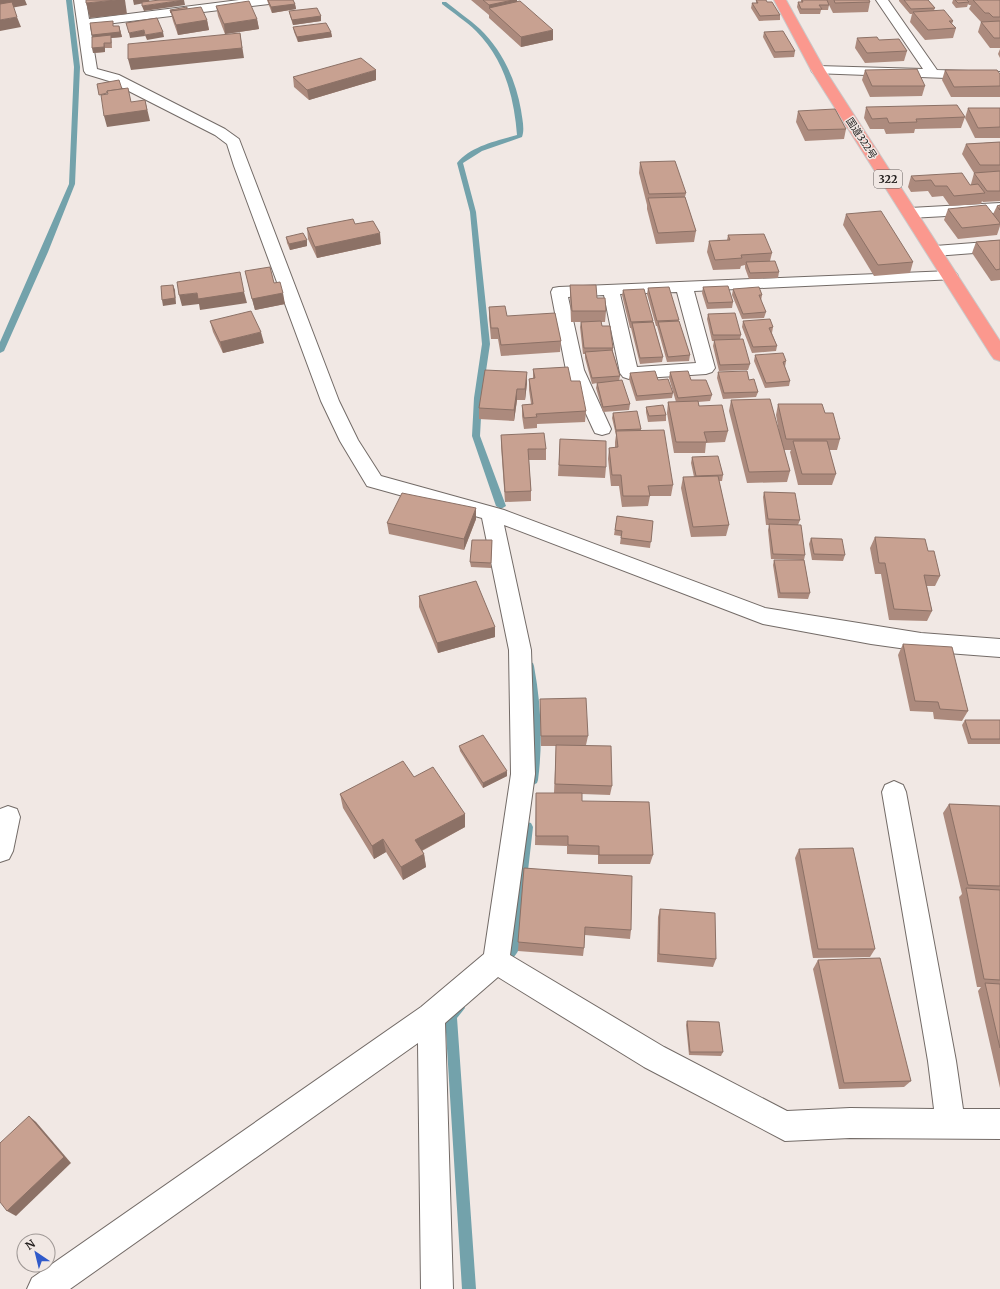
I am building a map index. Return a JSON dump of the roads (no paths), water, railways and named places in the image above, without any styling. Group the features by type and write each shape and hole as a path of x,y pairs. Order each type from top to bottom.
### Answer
{"highway":[{"name":"国道322号","path":"780,0 818,70 1000,355"}],"street":[{"path":"80,0 91,71 114,78 220,132 234,142 241,166 330,401 349,441 374,481 491,513 762,616 920,642 1000,648"},
{"path":"83,23 269,0"},
{"path":"882,0 933,74"},
{"path":"818,70 1000,76"},
{"path":"910,213 1000,208"},
{"path":"935,251 1000,246"},
{"path":"602,429 575,370 559,292 950,276"},
{"path":"611,290 629,372 706,368 684,287"},
{"path":"44,1289 503,966 523,774 520,650 491,513"},
{"path":"894,792 942,1061 950,1124"},
{"path":"0,851 8,817"},
{"path":"503,966 654,1057 785,1126 850,1123 1000,1124"},
{"path":"431,1017 437,1289"}],"waterway":[{"path":"0,351 44,252 72,184 77,67 69,0"},
{"path":"444,3 478,30 497,52 510,78 519,121 520,136 480,149 472,153 460,163 473,212 486,344 478,398 476,436 501,506"},
{"path":"529,666 536,723 535,766 533,780"},
{"path":"502,960 513,949 527,827"},
{"path":"459,1008 451,1016 469,1289"}]}
